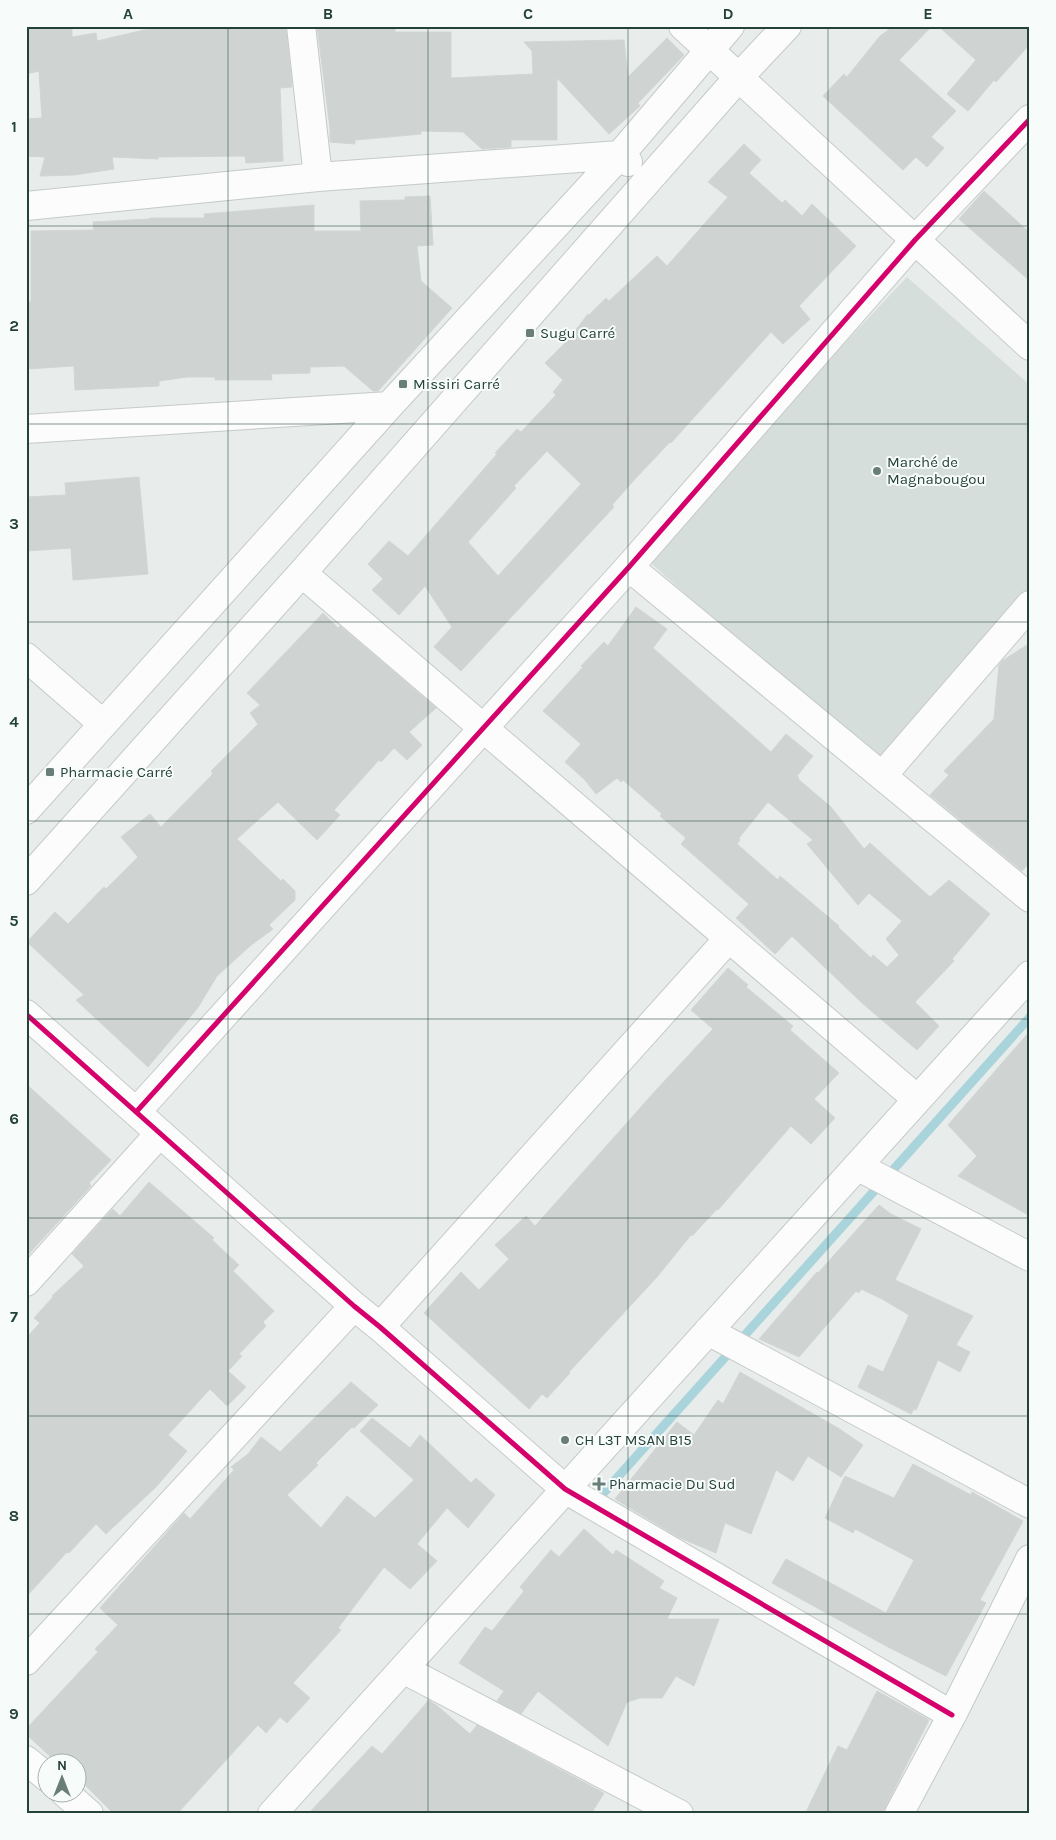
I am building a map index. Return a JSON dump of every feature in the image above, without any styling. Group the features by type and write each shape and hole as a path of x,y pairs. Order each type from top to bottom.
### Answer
{"street":[{"path":"301,26 318,177"},
{"path":"683,26 1030,346"},
{"path":"26,810 390,406 620,155 730,26"},
{"path":"26,881 787,26"},
{"path":"137,1111 629,567 915,240 1030,119"},
{"path":"26,206 318,177 620,155 649,180"},
{"path":"26,429 390,406"},
{"path":"629,567 1030,898"},
{"path":"302,573 917,1099"},
{"path":"882,776 1030,605"},
{"path":"26,657 104,724"},
{"path":"380,1327 729,938"},
{"path":"272,1814 917,1099 1024,990"},
{"path":"26,1014 564,1490 952,1715"},
{"path":"26,1282 160,1133"},
{"path":"857,1166 1030,1257"},
{"path":"26,1661 354,1306"},
{"path":"708,1331 1030,1504"},
{"path":"899,1814 952,1715 1030,1559"},
{"path":"403,1669 679,1814"},
{"path":"26,1760 38,1770"},
{"path":"75,1802 89,1814"}],"shaded area":[{"name":"Marché de Magnabougou","path":"907,277 1030,385 1030,587 879,767 644,557"}],"building":[{"path":"26,26 72,26 72,37 96,33 97,41 144,30 184,26 286,26 292,87 280,88 283,161 246,163 245,156 158,157 158,159 112,157 114,169 74,175 40,176 45,157 26,156 26,119 42,118 39,71 26,74"},
{"path":"317,26 395,26 395,32 451,32 451,78 533,74 532,51 524,42 624,40 628,77 667,38 684,55 638,103 640,106 609,134 557,78 557,140 511,140 511,147 482,149 463,132 421,131 421,134 355,140 355,144 330,142 330,128"},
{"path":"894,26 932,26 899,60 956,111 931,137 944,148 927,167 916,157 903,170 823,96 844,74 847,77 880,36"},
{"path":"938,26 1030,26 1030,44 996,82 994,80 968,111 947,94 976,60"},
{"path":"744,144 761,160 749,173 782,203 785,200 802,216 812,204 856,246 799,306 810,319 783,344 771,332 671,443 635,479 612,505 614,507 461,671 434,647 452,627 425,586 399,615 372,590 383,579 368,564 389,541 408,556 517,429 521,432 556,395 553,392 563,380 545,363 568,340 588,314 606,298 609,301 657,256 667,266 728,197 708,182","holes":["547,451 581,484 498,576 468,542 516,488 514,486"]},
{"path":"984,191 1030,233 1030,281 959,219"},
{"path":"430,196 433,245 417,246 421,281 452,308 378,391 373,391 344,366 310,367 310,373 271,374 272,380 215,380 215,377 187,377 159,381 159,386 75,390 74,366 26,369 26,302 31,302 31,231 94,230 93,222 150,218 205,218 204,214 314,205 314,231 361,231 360,201 405,200 405,197"},
{"path":"139,477 148,574 73,580 71,548 26,551 26,497 66,495 65,483"},
{"path":"636,607 667,629 653,648 771,752 786,734 813,756 797,776 798,779 831,807 864,849 870,843 930,897 949,880 990,914 952,959 954,961 915,1002 939,1026 917,1050 862,1003 792,936 775,954 736,918 749,904 681,844 686,838 623,780 621,782 617,778 596,794 585,780 565,762 581,744 543,711 604,642 608,646","holes":["768,802 813,840 807,844 858,905 869,893 902,921 886,939 899,955 887,967 873,955 871,958 839,926 780,876 778,880 737,844 740,840 739,838"]},
{"path":"323,613 338,628 340,626 436,708 409,732 422,745 407,760 394,748 381,762 379,760 334,810 340,815 317,840 278,802 237,839 281,881 283,879 295,891 295,900 269,925 273,929 250,946 217,976 197,1009 148,1067 76,1000 84,995 27,942 55,912 68,924 104,887 106,889 138,857 121,837 150,814 161,827 211,776 213,773 211,771 258,724 250,713 260,705 247,693"},
{"path":"1030,643 1030,862 1022,871 930,795 949,775 944,771 994,719 999,665 1002,661"},
{"path":"728,968 748,985 746,987 793,1026 790,1030 839,1073 814,1099 835,1118 811,1144 791,1126 718,1210 691,1235 657,1277 547,1398 542,1394 529,1409 424,1313 461,1272 479,1290 509,1259 495,1245 526,1216 535,1226 713,1029 691,1010"},
{"path":"1030,1031 1030,1216 958,1176 977,1156 948,1125"},
{"path":"26,1084 111,1160 89,1183 91,1186 26,1257"},
{"path":"149,1182 214,1238 212,1240 239,1265 233,1271 274,1311 263,1322 266,1326 239,1354 242,1356 228,1371 246,1387 227,1406 210,1389 168,1435 187,1451 156,1487 106,1534 96,1524 69,1553 67,1552 26,1597 26,1338 40,1323 34,1318 52,1296 84,1266 72,1254 113,1209 120,1216"},
{"path":"879,1205 891,1214 921,1229 895,1280 973,1316 956,1345 970,1352 960,1372 938,1360 916,1410 914,1409 911,1414 858,1387 868,1365 883,1372 909,1315 882,1299 861,1289 859,1293 856,1291 799,1357 759,1339"},
{"path":"740,1372 838,1428 863,1445 841,1477 808,1456 793,1481 776,1470 751,1534 725,1523 716,1553 678,1537 615,1499 677,1422 694,1435 718,1400 723,1404"},
{"path":"351,1382 378,1405 354,1428 352,1427 316,1463 318,1465 287,1495 321,1528 347,1496 375,1518 414,1480 360,1431 372,1418 410,1448 420,1435 471,1483 476,1478 495,1495 468,1528 447,1508 417,1544 437,1561 410,1589 384,1567 338,1628 341,1630 293,1683 310,1698 287,1723 280,1717 266,1733 258,1725 177,1814 114,1814 88,1788 88,1752 45,1752 26,1734 26,1729 98,1652 95,1649 118,1625 100,1608 184,1513 190,1519 234,1470 231,1467 248,1454 261,1437 280,1452"},
{"path":"913,1464 971,1495 972,1492 1023,1521 980,1600 986,1603 946,1676 888,1647 772,1583 786,1559 886,1613 914,1560 855,1529 853,1533 825,1518 845,1476 894,1498"},
{"path":"584,1529 613,1555 616,1550 664,1581 659,1588 677,1598 667,1619 719,1619 694,1686 676,1676 662,1698 640,1698 627,1702 608,1746 538,1691 521,1714 497,1701 504,1691 459,1663 485,1627 492,1631 524,1591 520,1587 551,1550 559,1557"},
{"path":"877,1691 929,1720 882,1814 805,1814 838,1746 847,1750"},
{"path":"429,1700 470,1734 477,1725 604,1793 591,1814 308,1814 372,1746 382,1754"}],"waterway":[{"path":"599,1498 1030,1017"}],"cycle path":[{"path":"137,1111 629,567 915,240 1030,119"},
{"path":"26,1014 354,1306 565,1489 952,1715"}],"place":[{"name":"Sugu Carré","path":"530,333"},
{"name":"Missiri Carré","path":"403,384"},
{"name":"Marché de Magnabougou","path":"877,471"},
{"name":"Pharmacie Carré","path":"50,772"},
{"name":"CH L3T MSAN B15","path":"565,1440"},
{"name":"Pharmacie Du Sud","path":"599,1484"}]}
